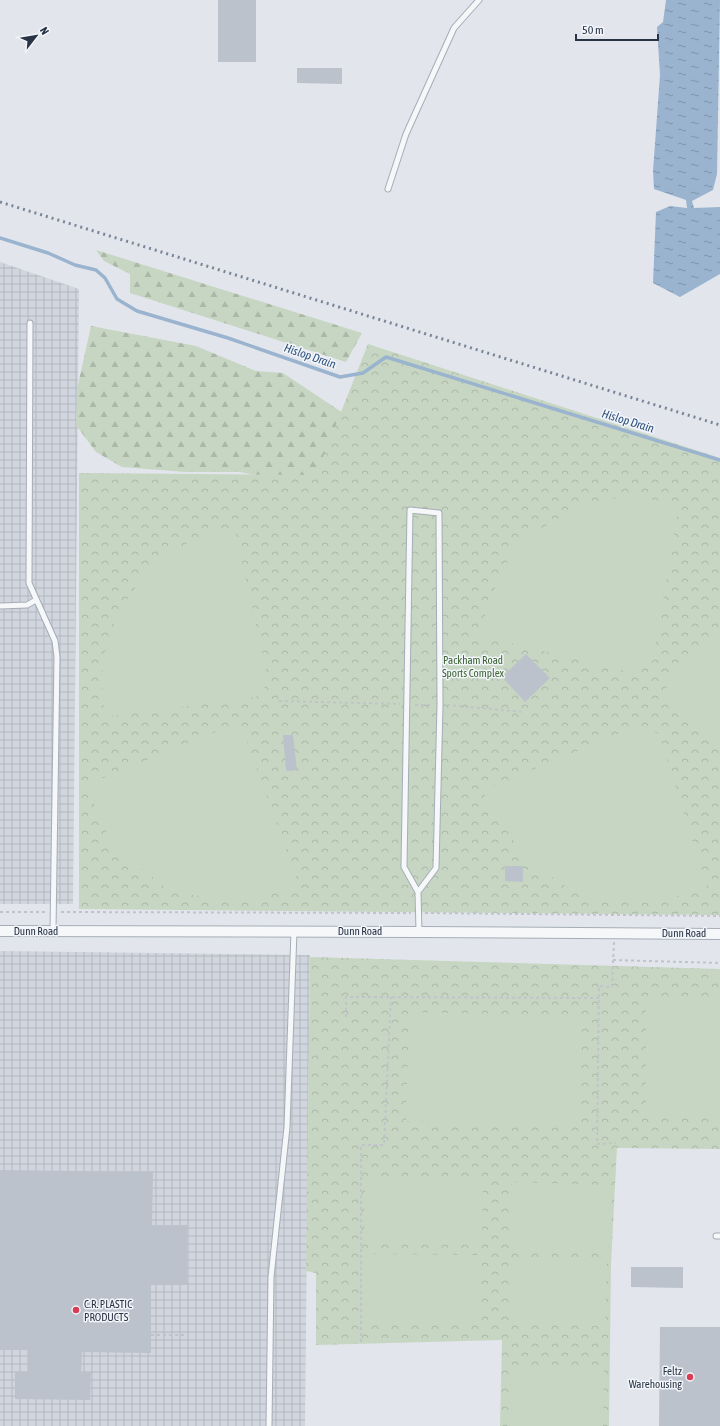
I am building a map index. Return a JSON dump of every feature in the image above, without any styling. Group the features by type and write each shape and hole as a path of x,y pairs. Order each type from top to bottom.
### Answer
{"street":[{"name":"Dunn Road","path":"0,931 294,931 720,934"}],"lane":[{"path":"388,190 406,134 454,28 479,0"},
{"path":"30,323 29,584 55,641 57,657 53,931"},
{"path":"418,892 436,868 440,705 439,513 410,510 404,868 418,892 419,932"},
{"path":"0,606 27,605 36,600"},
{"path":"269,1426 272,1277 287,1127 294,931"}],"path":[{"path":"0,912 50,912"},
{"path":"56,912 720,916"},
{"path":"614,933 612,987 599,986 597,1144 616,1143"},
{"path":"613,960 720,963"},
{"path":"346,1018 346,997 599,998"},
{"path":"361,1342 361,1145 384,1145 391,998"},
{"path":"151,1335 187,1335"}],"shaded area":[{"path":"0,262 79,289 73,904 0,904"},
{"path":"0,951 310,955 305,1426 0,1426"}],"green space":[{"path":"96,250 362,333 346,362 130,293 130,274 104,261"},
{"path":"91,326 196,346 256,371 283,373 346,415 318,488 240,472 185,472 122,467 96,452 76,425 77,389"},
{"name":"Packham Road Sports Complex","path":"368,344 720,458 720,915 79,909 79,473 316,475"},
{"path":"629,496 679,504 653,661 629,672 481,636 487,604 518,541 588,503"},
{"path":"234,527 269,682 256,697 105,717 102,678 103,665 113,628 120,611 130,595 155,566 170,554 198,538"},
{"path":"720,625 720,748 669,708 666,683"},
{"path":"240,722 300,887 239,902 172,892 113,847 86,785"},
{"path":"640,725 659,734 707,887 654,903 580,896 525,859 482,791"},
{"path":"310,957 720,969 720,1149 617,1148 611,1265 609,1426 500,1426 502,1340 316,1345 316,1273 306,1271"},
{"path":"646,998 720,999 720,1118 646,1118"},
{"path":"409,1012 582,1016 580,1125 406,1121"},
{"path":"365,1178 483,1179 482,1245 364,1244"},
{"path":"512,1182 609,1185 608,1250 511,1248"},
{"path":"362,1254 480,1255 479,1322 361,1320"},
{"path":"512,1259 607,1261 605,1326 511,1324"},
{"path":"509,1368 604,1370 603,1426 508,1426"}],"water":[{"path":"666,0 720,0 717,174 713,190 692,201 694,208 720,207 720,274 680,297 653,283 656,212 670,206 687,208 686,200 654,189 653,171 660,75 657,27 663,22"}],"building":[{"path":"218,0 256,0 256,62 218,62"},
{"path":"297,68 342,68 342,84 297,83"},
{"path":"526,654 550,678 525,702 502,677"},
{"path":"283,735 293,735 297,770 286,771"},
{"path":"505,866 523,866 523,882 505,881"},
{"name":"C.R. PLASTIC PRODUCTS","path":"0,1170 153,1172 152,1225 187,1225 187,1285 151,1285 151,1353 82,1352 81,1372 91,1372 90,1400 15,1399 15,1372 28,1372 28,1350 0,1350"},
{"path":"631,1267 683,1267 683,1288 631,1287"},
{"name":"Feltz Warehousing","path":"660,1327 720,1327 720,1426 659,1426"}],"waterway":[{"name":"Hislop Drain","path":"0,238 48,253 75,265 96,270 105,278 117,299 137,311 228,338 340,377 363,373 386,357 720,460"}],"railway":[{"path":"0,202 720,425"}],"place":[{"name":"C.R. PLASTIC PRODUCTS","path":"76,1310"},
{"name":"Feltz Warehousing","path":"690,1377"}]}
